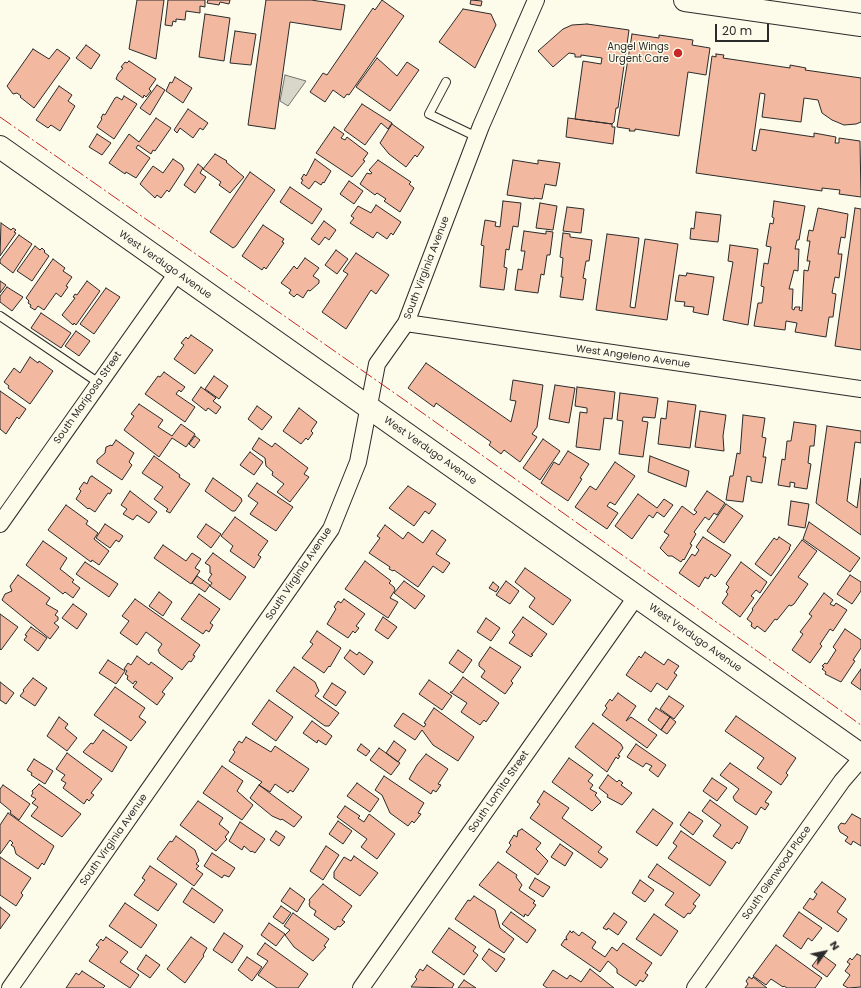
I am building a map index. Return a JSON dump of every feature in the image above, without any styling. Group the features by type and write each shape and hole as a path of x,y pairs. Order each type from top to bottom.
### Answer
{"main road":[{"path":"685,0 861,25"},
{"name":"West Verdugo Avenue","path":"0,147 861,755"}],"street":[{"name":"South Virginia Avenue","path":"10,988 331,529 358,462 378,364 406,323 476,137 536,0"},
{"name":"South Mariposa Street","path":"0,524 177,273"},
{"name":"West Angeleno Avenue","path":"406,323 861,389"},
{"name":"South Lomita Street","path":"361,988 636,597"},
{"name":"South Glenwood Place","path":"695,988 842,781 861,759"}],"lane":[{"path":"446,82 429,114 476,137"},
{"path":"0,316 99,383"}],"shaded area":[{"path":"285,75 306,81 288,106 280,101"}],"building":[{"path":"137,0 164,0 156,59 129,49"},
{"path":"168,0 205,0 205,7 200,6 200,13 186,11 185,20 176,19 176,22 173,21 172,26 165,25"},
{"path":"208,0 230,0 229,4 220,2 219,5 207,3"},
{"path":"266,0 311,0 345,5 341,30 290,22 275,129 248,125"},
{"path":"382,0 404,16 349,95 347,94 344,98 333,90 325,102 310,92 323,73 327,75 373,8 375,10"},
{"path":"471,0 482,1 481,6 470,4"},
{"path":"463,9 491,14 496,25 475,68 439,42"},
{"path":"205,14 230,18 224,61 199,57"},
{"path":"587,24 629,30 618,108 616,108 614,122 612,124 575,119 583,61 601,64 602,58 581,55 581,57 575,57 575,54 569,53 553,67 538,51 563,29 572,25"},
{"path":"235,31 256,34 251,65 230,63"},
{"path":"632,34 659,38 659,35 693,40 692,45 710,48 706,75 688,72 679,136 635,129 635,131 629,131 630,129 617,127"},
{"path":"86,45 100,55 91,69 76,58"},
{"path":"33,49 49,59 57,49 70,58 34,108 17,93 13,94 7,86"},
{"path":"716,54 724,55 723,58 790,68 790,65 806,68 805,70 861,78 861,122 856,124 844,125 832,120 822,113 818,100 804,98 801,122 762,117 765,94 760,93 752,150 756,151 760,129 814,137 814,133 836,137 835,143 839,143 839,138 860,141 861,197 839,194 840,190 822,188 822,191 696,173 712,56 716,57"},
{"path":"377,58 397,76 407,62 419,70 390,111 356,87"},
{"path":"129,61 156,79 149,89 151,91 146,97 144,95 143,98 116,79 123,68 121,67 125,62 127,63"},
{"path":"175,77 192,88 183,103 166,91 170,82 172,83"},
{"path":"157,85 165,90 150,115 140,108"},
{"path":"59,86 72,95 68,101 75,106 60,131 51,125 48,128 36,120"},
{"path":"124,96 137,104 114,139 97,127 103,114 105,115 115,98 117,97 122,100"},
{"path":"362,104 392,123 388,129 381,123 365,145 344,130"},
{"path":"188,109 208,123 203,130 200,128 193,138 180,128 177,133 174,130"},
{"path":"156,118 171,128 155,151 153,150 151,154 138,145 136,148 150,158 136,178 126,172 125,174 109,163 129,134 139,142"},
{"path":"568,118 612,124 612,127 615,127 613,144 566,137"},
{"path":"392,124 424,147 417,157 415,155 406,167 389,154 380,143"},
{"path":"334,127 344,134 341,138 345,140 347,137 368,153 363,160 365,161 352,177 316,153"},
{"path":"97,134 111,143 102,155 89,147"},
{"path":"215,154 227,161 226,162 244,177 230,193 219,185 221,182 203,169"},
{"path":"173,159 182,165 184,169 169,192 167,190 161,198 157,195 155,198 140,184 153,166 163,173"},
{"path":"315,159 331,171 324,183 323,182 321,185 315,181 309,189 301,183 303,180 301,179 304,174 306,176"},
{"path":"378,160 411,182 409,184 414,188 400,212 384,201 386,199 377,193 375,195 360,184 367,173 372,173 369,170"},
{"path":"513,160 538,164 538,160 560,163 556,186 545,184 542,199 507,195"},
{"path":"198,164 203,168 200,173 206,177 195,193 184,185"},
{"path":"250,172 275,190 236,246 233,248 210,232"},
{"path":"349,181 363,191 354,204 340,194"},
{"path":"290,187 322,209 312,224 280,202"},
{"path":"503,201 521,203 518,227 513,226 509,250 506,249 504,267 507,268 504,290 480,287 484,246 481,245 485,220 496,222 495,226 500,227"},
{"path":"774,201 805,206 799,240 797,240 795,249 799,249 798,271 794,270 789,289 793,289 792,309 794,310 795,307 800,307 799,310 802,311 804,270 808,271 810,261 807,261 810,241 807,241 809,230 813,231 818,208 848,214 845,238 841,237 838,254 842,254 839,278 835,277 832,293 836,294 833,317 829,317 826,337 795,332 797,323 786,321 785,330 754,326 758,303 762,303 764,287 761,286 764,263 768,264 771,247 766,246 770,223 773,224 774,218 772,217"},
{"path":"540,203 557,206 553,230 536,228"},
{"path":"376,205 401,222 393,235 391,233 387,239 377,232 373,238 350,223 354,218 351,216 358,206 371,213"},
{"path":"567,207 584,209 581,233 563,231"},
{"path":"855,208 861,209 861,350 835,346"},
{"path":"696,212 721,215 718,242 690,239 691,228 694,229"},
{"path":"324,221 336,230 329,240 325,237 319,245 311,239"},
{"path":"1,223 11,230 13,228 16,230 14,232 16,233 0,256"},
{"path":"263,225 284,239 282,242 284,243 266,269 264,267 262,270 242,256"},
{"path":"524,231 546,234 546,231 553,232 550,255 547,255 544,275 541,274 538,293 515,290 518,269 522,270 525,251 521,251"},
{"path":"563,233 570,234 570,237 592,240 589,261 586,261 583,278 586,279 583,300 560,297 563,277 561,277 563,258 560,257"},
{"path":"607,234 639,238 630,307 635,308 645,239 678,244 667,320 596,310"},
{"path":"19,235 32,244 13,273 0,263 0,260"},
{"path":"730,245 758,249 748,325 723,320 733,262 728,261"},
{"path":"35,246 40,250 42,248 49,256 32,281 17,271"},
{"path":"336,250 348,259 337,274 325,265"},
{"path":"356,253 389,275 376,294 371,290 346,329 322,312 348,274 343,271"},
{"path":"305,258 319,268 313,276 319,280 319,283 310,291 308,290 303,298 297,294 294,297 289,293 291,290 281,283 294,266 297,269"},
{"path":"53,259 65,268 63,271 72,277 66,286 68,287 61,297 56,293 44,310 38,306 35,310 30,307 31,305 28,303 29,301 26,298"},
{"path":"687,273 714,277 708,315 693,312 694,307 684,306 685,302 675,301 679,275 686,276"},
{"path":"0,281 6,285 0,293"},
{"path":"87,281 100,291 76,325 74,323 73,325 62,315 75,298 73,297 75,294 77,295"},
{"path":"7,287 23,297 12,311 0,302 0,296"},
{"path":"106,288 120,297 94,334 80,324"},
{"path":"41,313 71,333 61,348 31,328"},
{"path":"76,331 90,341 79,356 65,346"},
{"path":"191,335 213,350 195,374 174,359 184,345 181,343 186,337 188,339"},
{"path":"30,357 38,363 39,361 53,371 30,404 8,388 9,386 4,382 14,368 20,373"},
{"path":"426,363 511,422 516,401 510,400 513,380 543,385 537,427 532,434 537,437 520,462 504,450 501,454 489,445 491,442 436,403 434,407 408,388"},
{"path":"164,372 185,387 181,392 179,390 176,394 195,407 185,422 145,394 158,376 160,377"},
{"path":"214,376 228,386 219,399 205,389"},
{"path":"555,385 575,388 569,423 549,419"},
{"path":"201,387 216,398 213,401 221,407 216,414 208,408 206,411 192,400"},
{"path":"577,387 615,392 612,419 604,418 600,450 576,447 580,412 587,413 587,408 575,406"},
{"path":"0,391 26,409 19,419 17,417 6,434 0,429"},
{"path":"620,393 658,398 655,418 643,417 642,421 648,422 643,457 619,454 623,421 617,420"},
{"path":"668,401 696,405 690,448 658,444 661,418 666,419"},
{"path":"139,404 163,420 158,427 172,436 181,424 195,434 186,447 172,438 159,457 124,430 134,416 131,414"},
{"path":"257,406 272,417 262,430 248,419"},
{"path":"299,408 317,422 311,431 313,433 308,440 306,438 301,444 283,431"},
{"path":"700,411 726,415 723,436 724,451 695,447"},
{"path":"743,415 765,418 762,437 766,438 763,457 766,457 762,483 751,481 751,477 747,476 743,502 726,500 730,476 733,476 737,453 740,454"},
{"path":"794,422 816,425 814,446 810,446 808,463 811,464 807,489 794,487 795,483 790,482 790,487 778,485 782,459 785,460 787,441 791,441"},
{"path":"827,426 861,431 861,443 855,442 847,501 857,508 861,478 861,535 816,503"},
{"path":"195,436 200,440 194,448 189,444"},
{"path":"259,438 272,447 275,443 308,468 304,474 309,477 290,502 277,492 284,484 272,475 273,472 266,466 265,458 252,449"},
{"path":"543,439 560,451 540,480 523,468"},
{"path":"116,440 134,453 129,462 132,465 122,480 97,463 97,460 105,453 106,447 112,446"},
{"path":"568,451 589,464 580,478 582,479 568,501 541,483 554,462 559,465"},
{"path":"250,452 263,462 254,475 240,465"},
{"path":"154,456 180,475 179,477 190,484 170,513 166,511 168,509 154,499 163,487 142,473"},
{"path":"650,456 689,471 686,487 648,472"},
{"path":"615,462 635,476 615,505 610,502 607,506 618,513 607,529 575,507 590,486 596,490"},
{"path":"92,476 112,490 110,494 108,493 95,512 89,508 88,509 76,499 81,491 79,489 84,482 87,484"},
{"path":"213,478 241,498 242,501 235,511 232,511 205,491"},
{"path":"257,483 293,507 276,531 250,514 258,503 248,496"},
{"path":"408,486 436,504 429,514 425,511 414,526 389,508"},
{"path":"130,491 157,512 149,523 137,515 133,520 123,514 127,509 121,505"},
{"path":"707,491 725,503 717,515 714,513 709,520 705,517 694,532 696,534 690,544 692,545 684,560 683,559 681,562 672,556 668,556 660,548 669,535 664,532 682,506 694,515 697,512 694,510"},
{"path":"638,494 657,508 664,499 673,505 664,517 657,512 653,518 649,515 632,539 615,526"},
{"path":"791,501 809,504 805,528 788,525"},
{"path":"726,504 743,516 724,543 707,531"},
{"path":"66,505 88,521 86,524 98,533 94,539 109,551 99,565 92,560 91,562 48,530"},
{"path":"235,517 268,541 258,555 261,557 254,568 230,551 233,546 221,536"},
{"path":"809,522 860,558 850,572 803,539"},
{"path":"105,524 123,536 119,542 116,540 110,548 96,538"},
{"path":"206,524 221,534 211,548 197,537"},
{"path":"385,525 403,539 408,532 423,543 432,530 446,540 436,554 450,563 443,573 433,566 418,587 394,570 389,569 390,567 369,553 380,538 377,536"},
{"path":"703,537 731,555 715,577 711,574 708,579 705,577 699,587 679,573 692,554 695,556 699,550 696,547"},
{"path":"779,537 791,545 789,548 790,549 771,576 755,564 774,538 777,540"},
{"path":"802,540 817,551 798,577 808,584 794,604 791,606 789,605 765,632 757,626 755,629 751,626 752,623 747,619 753,610 752,609"},
{"path":"43,541 67,558 60,569 74,580 72,582 80,588 73,598 65,592 63,594 26,565"},
{"path":"163,545 186,561 192,553 201,559 195,568 200,571 191,584 154,558"},
{"path":"213,553 246,577 230,600 210,586 212,583 208,580 212,574 210,573 210,566 205,563"},
{"path":"365,561 391,581 389,583 394,587 395,590 390,598 398,602 388,618 345,589"},
{"path":"85,562 118,584 109,597 76,574"},
{"path":"741,562 767,582 760,593 756,590 751,596 754,598 740,617 722,603 728,594 726,592 729,587 726,584"},
{"path":"525,568 571,600 553,625 529,607 535,598 515,582"},
{"path":"18,575 50,598 46,604 58,611 55,615 58,617 58,620 54,623 59,627 50,639 2,600 5,594 12,591 10,586"},
{"path":"850,575 861,582 861,591 852,604 837,594"},
{"path":"197,576 210,585 205,592 192,583"},
{"path":"404,581 425,596 415,609 394,593"},
{"path":"506,581 519,591 510,604 496,595"},
{"path":"493,582 499,587 496,592 489,588"},
{"path":"159,592 172,602 163,616 149,606"},
{"path":"824,593 833,600 830,604 834,606 836,603 847,610 833,631 830,629 820,644 822,646 810,663 792,650 803,634 800,632 812,616 809,614"},
{"path":"199,594 220,609 210,623 213,625 209,632 206,630 203,634 181,619"},
{"path":"135,599 200,645 193,655 195,656 191,662 189,661 182,670 160,654 158,650 162,644 146,632 137,645 120,633 129,621 122,616"},
{"path":"344,599 365,614 356,626 359,628 355,633 353,631 348,638 327,624 336,609 334,607 338,601 341,603"},
{"path":"73,604 87,614 77,629 62,618"},
{"path":"0,614 18,627 1,650 0,649"},
{"path":"383,617 397,627 388,639 375,630"},
{"path":"523,617 547,634 531,654 533,655 531,657 509,643 515,635 512,632"},
{"path":"486,618 500,628 491,641 477,632"},
{"path":"31,627 47,638 38,651 24,640 27,636 25,635"},
{"path":"845,629 861,640 861,648 853,660 855,661 841,682 825,674 826,672 822,669 824,667 822,666 825,663 827,664 836,650 833,647"},
{"path":"317,631 341,648 330,667 329,666 324,673 302,658 313,644 310,642"},
{"path":"490,647 521,667 511,681 513,683 505,694 481,677 485,671 479,666 479,663"},
{"path":"350,650 357,655 359,652 373,662 364,675 344,658"},
{"path":"458,650 472,660 463,673 449,663"},
{"path":"645,652 664,665 668,659 679,666 674,673 677,675 667,690 657,683 651,692 626,675 639,656 641,658"},
{"path":"137,656 149,665 151,662 173,678 162,692 165,694 157,705 133,687 137,682 135,681 133,684 127,679 128,676 125,674 127,671 124,669 128,663 131,665"},
{"path":"108,660 125,671 116,684 99,673"},
{"path":"294,667 315,682 319,691 315,696 339,713 329,726 325,726 276,691"},
{"path":"861,669 861,690 851,683"},
{"path":"463,677 499,703 486,722 484,720 480,725 461,712 467,703 450,692 452,692"},
{"path":"33,678 47,688 35,706 20,696"},
{"path":"429,680 452,696 442,710 419,694"},
{"path":"0,682 14,693 6,704 0,700"},
{"path":"332,683 346,692 336,706 323,697"},
{"path":"115,687 145,708 139,717 146,722 131,741 94,715"},
{"path":"618,693 636,706 626,721 631,717 657,735 647,748 602,715 607,708 605,706 610,699 612,701"},
{"path":"669,696 684,706 674,719 660,709"},
{"path":"269,700 293,717 276,741 252,724"},
{"path":"434,708 474,737 458,761 433,745 422,730 415,740 394,726 403,713 424,727 426,724 424,723"},
{"path":"656,708 670,717 661,730 648,720"},
{"path":"736,716 796,758 786,773 788,775 781,785 757,768 764,758 725,731"},
{"path":"59,717 68,724 65,728 77,738 67,751 47,736"},
{"path":"670,717 676,722 667,734 661,730"},
{"path":"312,721 332,736 326,745 318,740 317,743 303,733"},
{"path":"593,723 621,744 623,748 618,755 620,756 618,759 616,757 607,772 575,747"},
{"path":"103,730 127,747 112,772 83,752 91,743 93,744"},
{"path":"246,737 271,752 275,746 309,769 293,792 290,790 288,793 275,784 270,792 259,785 262,782 229,761 235,752 233,750 239,741 242,743"},
{"path":"394,741 406,750 398,762 386,753"},
{"path":"361,744 370,751 366,756 357,750"},
{"path":"636,744 666,765 658,777 649,770 652,766 646,763 643,767 627,757"},
{"path":"379,748 400,763 391,775 370,760"},
{"path":"67,753 102,779 91,793 94,795 89,801 87,799 84,804 63,788 66,783 61,780 65,775 56,769"},
{"path":"426,754 448,769 438,784 441,785 436,792 433,790 431,794 409,779 417,765"},
{"path":"569,758 593,775 588,781 593,785 590,789 597,793 595,795 601,802 592,811 552,782"},
{"path":"34,759 53,771 45,784 31,775 32,773 27,770"},
{"path":"730,763 772,792 765,802 769,804 765,810 761,807 756,815 735,801 733,797 739,789 720,775"},
{"path":"222,766 243,781 237,791 253,805 242,820 203,793"},
{"path":"608,775 617,782 619,780 623,783 621,785 632,793 622,805 607,797 608,795 599,788"},
{"path":"384,776 424,803 418,813 421,814 414,823 412,821 408,826 390,813 382,795 375,790"},
{"path":"712,778 727,788 717,801 703,791"},
{"path":"357,783 379,799 370,812 347,796"},
{"path":"39,784 81,814 62,837 31,816 38,807 32,803 36,799 31,796 33,793 32,791"},
{"path":"3,785 30,804 19,820 0,802 0,789"},
{"path":"259,785 302,817 294,827 282,819 281,820 272,816 250,798"},
{"path":"544,791 569,808 562,818 602,847 598,852 608,859 601,868 530,818 540,804 537,802"},
{"path":"710,800 748,827 739,844 737,842 732,849 713,836 721,825 702,811"},
{"path":"198,801 223,818 219,824 229,832 225,837 227,839 216,851 180,825"},
{"path":"345,806 360,816 358,818 364,822 369,814 395,834 377,859 361,847 367,839 337,817"},
{"path":"653,809 673,823 657,846 636,832"},
{"path":"689,812 703,821 693,835 680,825"},
{"path":"8,813 54,846 44,865 42,863 38,869 16,854 14,847 11,845 13,843 10,840 0,854 0,825"},
{"path":"852,814 861,819 861,846 853,841 851,845 845,841 848,837 840,832 838,827 841,823 845,824"},
{"path":"338,821 352,831 343,844 329,834"},
{"path":"240,822 265,839 255,853 252,851 251,852 244,846 242,850 229,841"},
{"path":"522,829 541,843 536,849 548,861 538,875 506,852 511,845 509,843 514,835 517,837 518,831"},
{"path":"276,831 285,837 279,846 270,840"},
{"path":"681,831 726,862 710,886 668,858 677,846 673,843"},
{"path":"176,836 195,850 199,861 196,864 199,866 196,869 203,874 194,886 157,859 170,841 172,842"},
{"path":"560,844 573,853 565,866 551,857"},
{"path":"326,846 339,855 323,880 310,871"},
{"path":"212,853 235,868 229,877 224,875 222,878 204,866"},
{"path":"354,856 378,873 360,896 334,878 334,872 344,857 351,861"},
{"path":"0,857 31,878 21,893 23,895 16,906 0,895"},
{"path":"498,862 517,875 516,877 522,885 519,890 535,901 533,903 536,905 528,916 525,914 524,917 479,885"},
{"path":"657,864 700,895 693,904 696,906 690,914 688,913 684,918 665,905 674,893 648,877"},
{"path":"150,866 177,884 158,911 134,895 145,880 142,878"},
{"path":"535,878 550,887 543,897 529,888"},
{"path":"640,880 654,890 645,902 632,893"},
{"path":"822,882 846,899 837,912 847,919 838,932 803,908 810,898 813,900 817,894 814,892"},
{"path":"323,884 352,906 342,920 345,922 340,927 338,926 335,930 314,915 316,911 310,907 309,904 309,900"},
{"path":"192,888 223,910 214,923 183,902"},
{"path":"290,888 305,899 297,912 281,901"},
{"path":"474,896 495,910 500,928 514,939 504,953 455,919 468,900 470,901"},
{"path":"125,903 157,925 141,948 109,926"},
{"path":"281,906 291,913 283,924 273,917"},
{"path":"0,907 10,915 0,929"},
{"path":"511,912 536,930 527,943 502,924"},
{"path":"799,912 822,928 812,941 808,938 801,949 783,936"},
{"path":"293,913 329,939 324,946 326,947 313,961 294,947 285,935 290,930 284,926"},
{"path":"614,913 627,922 618,935 608,928 607,930 603,928"},
{"path":"654,914 678,931 661,956 636,939"},
{"path":"269,923 285,934 276,946 261,935"},
{"path":"449,928 476,947 473,951 478,955 464,975 432,952"},
{"path":"570,931 572,933 573,931 579,936 582,932 596,942 592,948 605,957 612,947 617,951 623,943 652,963 645,973 648,975 643,982 640,980 636,986 617,973 617,969 608,961 600,972 561,945 565,939 567,940 566,937"},
{"path":"224,933 243,946 232,963 213,950"},
{"path":"106,937 128,952 120,962 139,975 130,988 89,961 99,947 96,945 101,939 103,941"},
{"path":"191,937 207,948 203,955 204,956 185,983 167,969"},
{"path":"265,943 308,974 298,988 277,988 258,975 268,961 257,954"},
{"path":"776,945 822,978 815,988 787,988 771,979 766,985 753,976"},
{"path":"489,949 505,959 496,972 482,959"},
{"path":"821,954 836,965 827,977 812,966"},
{"path":"857,954 861,956 861,987 848,988 843,985 850,975 845,971 850,964 847,962 850,958 852,960"},
{"path":"146,955 160,965 150,978 137,969"},
{"path":"247,957 262,967 252,981 238,970"},
{"path":"427,965 454,984 452,988 411,987 417,979 415,977 420,969 423,971"},
{"path":"590,969 614,988 547,988 543,985 553,970 567,979 570,975 581,982"},
{"path":"82,971 105,986 103,988 66,988 76,973 79,975"},
{"path":"749,977 752,979 753,977 767,988 745,988 748,984 746,981"},
{"path":"464,980 476,988 458,988"}],"power":[{"path":"0,117 403,399 861,725"}],"place":[{"name":"Angel Wings Urgent Care","path":"678,53"}]}
